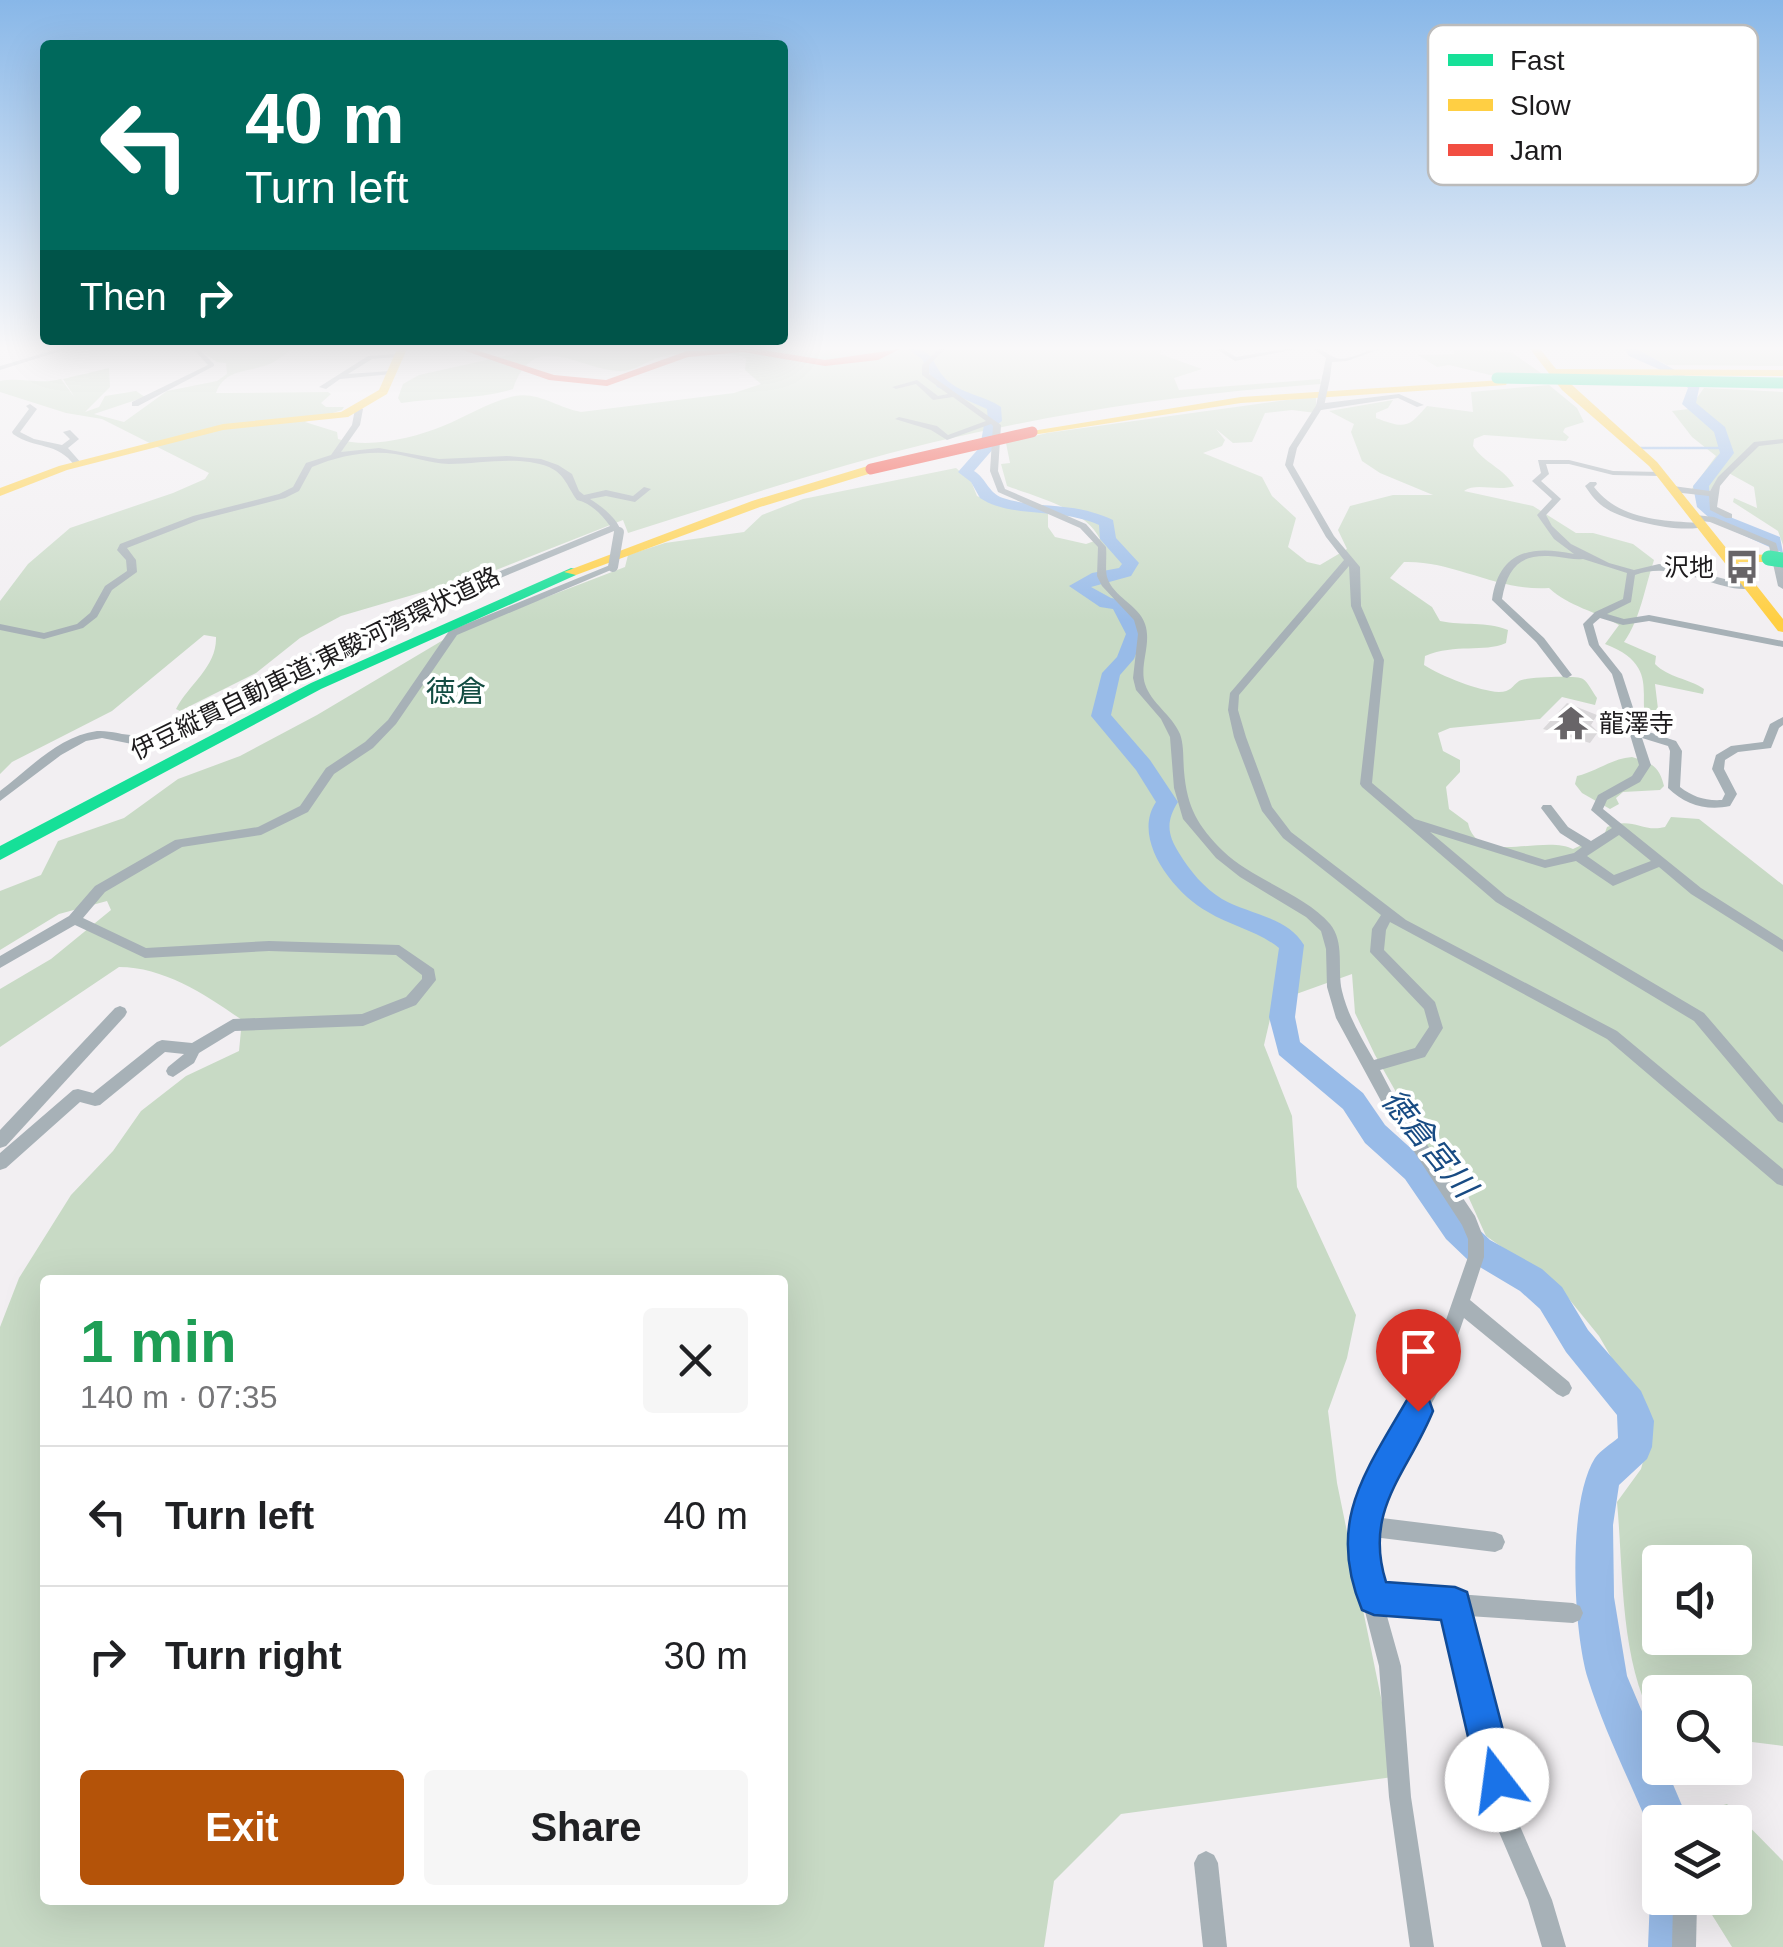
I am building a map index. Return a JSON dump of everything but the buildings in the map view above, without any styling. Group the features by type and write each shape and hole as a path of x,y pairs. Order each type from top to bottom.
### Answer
{"main road":[{"path":"0,492 78,464 173,440"},
{"name":"伊豆縦貫自動車道;東駿河湾環状道路","path":"0,839 321,671 499,590 670,524 869,467 987,440"},
{"path":"1623,440 1667,482 1783,628"},
{"name":"伊豆縦貫自動車道;東駿河湾環状道路","path":"0,854 254,716 506,596 725,513 869,467"},
{"path":"1727,558 1776,559"}],"street":[{"path":"29,440 64,447 78,464"},
{"path":"64,447 75,440"},
{"path":"336,456 346,440"},
{"path":"998,440 994,460 999,488 1074,521 1094,535 1104,555 1102,576 1106,586 1139,619 1144,634 1138,678 1141,690 1176,737 1180,788 1189,819 1232,864 1311,914 1327,929 1334,949 1334,987 1343,1018 1438,1180 1469,1221 1476,1239 1476,1257 1433,1384 1372,1492 1364,1526 1362,1561 1390,1666 1400,1797 1422,1947"},
{"path":"1298,440 1289,465 1330,537 1354,567 1356,606 1380,660 1364,780 1371,790 1518,910 1699,1017 1783,1116"},
{"path":"1704,493 1757,444 1783,441"},
{"path":"0,627 44,636 80,626 94,615 108,588 132,572 132,560 122,550 123,546 196,518 282,496 296,489 309,465 336,456 388,450 444,461 550,464 570,476 580,498 604,512 617,530 613,568 453,633 392,722 369,745 330,771 304,809 261,831 179,844 100,889 74,918 0,963"},
{"path":"1594,562 1558,538 1542,518 1558,502 1555,494 1536,481 1545,474 1541,462 1569,462 1612,474 1667,482 1704,493 1714,508 1729,516"},
{"path":"1592,484 1589,486 1596,498 1615,510 1659,523 1710,519 1772,545 1783,586"},
{"path":"580,498 606,493 635,499 647,489"},
{"path":"0,797 80,740 102,735 123,742 149,737 331,645 617,530"},
{"path":"1567,675 1540,640 1497,600 1512,563 1519,558 1564,554 1633,572 1672,569 1750,587"},
{"path":"1349,560 1234,695 1233,710 1272,818 1298,844 1388,915 1440,947 1612,1035 1783,1178"},
{"path":"1633,572 1628,600 1598,614 1588,624 1590,636 1617,674 1644,770 1636,779 1606,794 1598,804 1602,816 1723,910 1783,947"},
{"path":"1598,614 1628,622 1649,618 1783,644"},
{"path":"1636,732 1672,744 1676,751 1674,788 1689,799 1716,805 1726,803 1732,794 1718,769 1720,758 1735,749 1767,744 1774,726 1783,720"},
{"path":"1547,808 1564,830 1591,847"},
{"path":"1410,822 1454,832 1518,858 1545,864 1578,856 1618,830"},
{"path":"1578,856 1613,882 1659,862"},
{"path":"1369,1067 1420,1053 1436,1028 1430,1006 1377,952 1379,929 1388,915"},
{"path":"74,918 144,953 269,946 400,950 429,973 429,980 411,1002 363,1020 233,1025 194,1049 189,1059 173,1071"},
{"path":"2,1153 120,1012"},
{"path":"2,1153 78,1095 95,1100 162,1046 194,1049"},
{"path":"1460,1304 1562,1388"},
{"path":"1364,1526 1494,1542"},
{"path":"1374,1598 1574,1613"},
{"path":"1455,1604 1508,1826 1540,1900 1554,1947"},
{"path":"1206,1863 1214,1947"},
{"path":"1684,1947 1685,1915"}],"green space":[{"path":"143,440 363,443 944,440 847,465 628,533 623,520 491,572 341,616 300,638 256,673 180,711 176,709 215,648 216,637 204,635 112,711 12,762 0,774 0,601 28,564 70,528 173,493 205,479 209,473"},
{"path":"1225,440 1222,446 1203,453 1262,477 1272,496 1296,518 1288,547 1307,562 1320,565 1347,549 1338,530 1350,506 1393,495 1433,495 1380,473 1362,461 1354,440 1474,440 1478,452 1514,486 1464,491 1533,506 1576,533 1593,533 1633,544 1654,560 1638,614 1624,642 1656,656 1655,664 1666,672 1704,689 1703,694 1655,684 1661,734 1645,715 1637,666 1605,644 1619,625 1565,600 1549,588 1512,585 1440,566 1404,562 1390,578 1432,607 1440,621 1508,630 1506,643 1436,652 1425,656 1424,665 1460,682 1499,692 1523,680 1579,678 1597,698 1595,705 1562,697 1540,719 1450,728 1438,733 1443,751 1460,760 1460,772 1446,787 1449,809 1468,823 1474,836 1484,844 1498,847 1561,845 1573,849 1586,843 1601,844 1607,827 1616,824 1657,828 1665,827 1671,817 1699,819 1783,885 1783,1746 1752,1742 1752,1675 1642,1675 1642,1694 1626,1621 1617,1502 1641,1469 1647,1447 1644,1398 1618,1369 1599,1336 1560,1288 1486,1236 1463,1185 1426,1145 1375,1055 1355,1013 1352,974 1274,1002 1264,1045 1292,1116 1297,1187 1356,1315 1347,1358 1328,1411 1337,1483 1394,1761 1393,1777 1121,1814 1054,1881 1044,1947 0,1947 0,1327 19,1278 71,1195 113,1151 141,1111 186,1076 239,1051 242,1020 168,977 119,967 0,1047 0,989 51,959 111,910 107,901 59,914 0,950 0,891 41,875 58,841 124,818 178,779 240,756 460,630 625,567 628,555 665,543 744,532 762,515 803,499 956,468 971,481 977,496 1042,511 1048,514 1048,527 1055,537 1086,544 1100,539 1083,520 1059,505 1007,486 1001,464 1010,463 1006,443"},
{"path":"1696,440 1783,440 1783,545 1778,531 1733,502 1734,498 1757,508 1754,487 1725,471 1709,492 1691,490 1716,456"},
{"path":"1632,757 1657,770 1664,786 1660,790 1623,792 1616,798 1619,804 1610,809 1582,793 1575,784 1577,776"},
{"path":"1752,1829 1783,1861 1783,1947 1732,1947 1712,1915 1752,1915"}],"waterway":[{"name":"徳倉宮川","path":"988,440 987,448 965,472 978,480 985,495 992,499 1034,506"},
{"path":"1723,440 1727,453 1701,486 1702,504 1719,519 1764,536 1783,548"},
{"path":"1640,448 1725,448"},
{"name":"徳倉宮川","path":"1048,507 1083,512 1107,523 1108,539 1131,563 1125,572 1109,576"},
{"name":"徳倉宮川","path":"1098,577 1078,586 1106,603 1120,605 1135,634 1125,659 1111,673 1101,716 1143,765 1167,802 1159,814 1157,834 1189,883 1206,900 1265,927 1292,945 1282,1017 1288,1047 1353,1101 1375,1134 1415,1170 1457,1229 1479,1250 1531,1280 1551,1298 1577,1341 1629,1403 1637,1421 1635,1447 1609,1468 1602,1483 1595,1525 1595,1597 1607,1677 1661,1805"},
{"name":"徳倉宮川","path":"1670,1947 1671,1915"}],"traffic: fast":[{"path":"1769,558 1783,560"},
{"path":"0,854 316,686 571,572"}],"traffic: slow":[{"path":"0,492 63,468 173,440"},
{"path":"1625,440 1653,464 1783,628"},
{"path":"571,572 756,504 871,469"},
{"path":"1727,558 1769,558"}],"traffic: jam":[{"path":"871,469 998,440"}],"place":[{"name":"沢地","path":"1742,567"},
{"name":"龍澤寺","path":"1571,723"}],"district":[{"name":"徳倉","path":"456,691"}],"route":[{"path":"1418,1411 1372,1492 1364,1522 1362,1561 1374,1598 1455,1604 1497,1780"}]}
